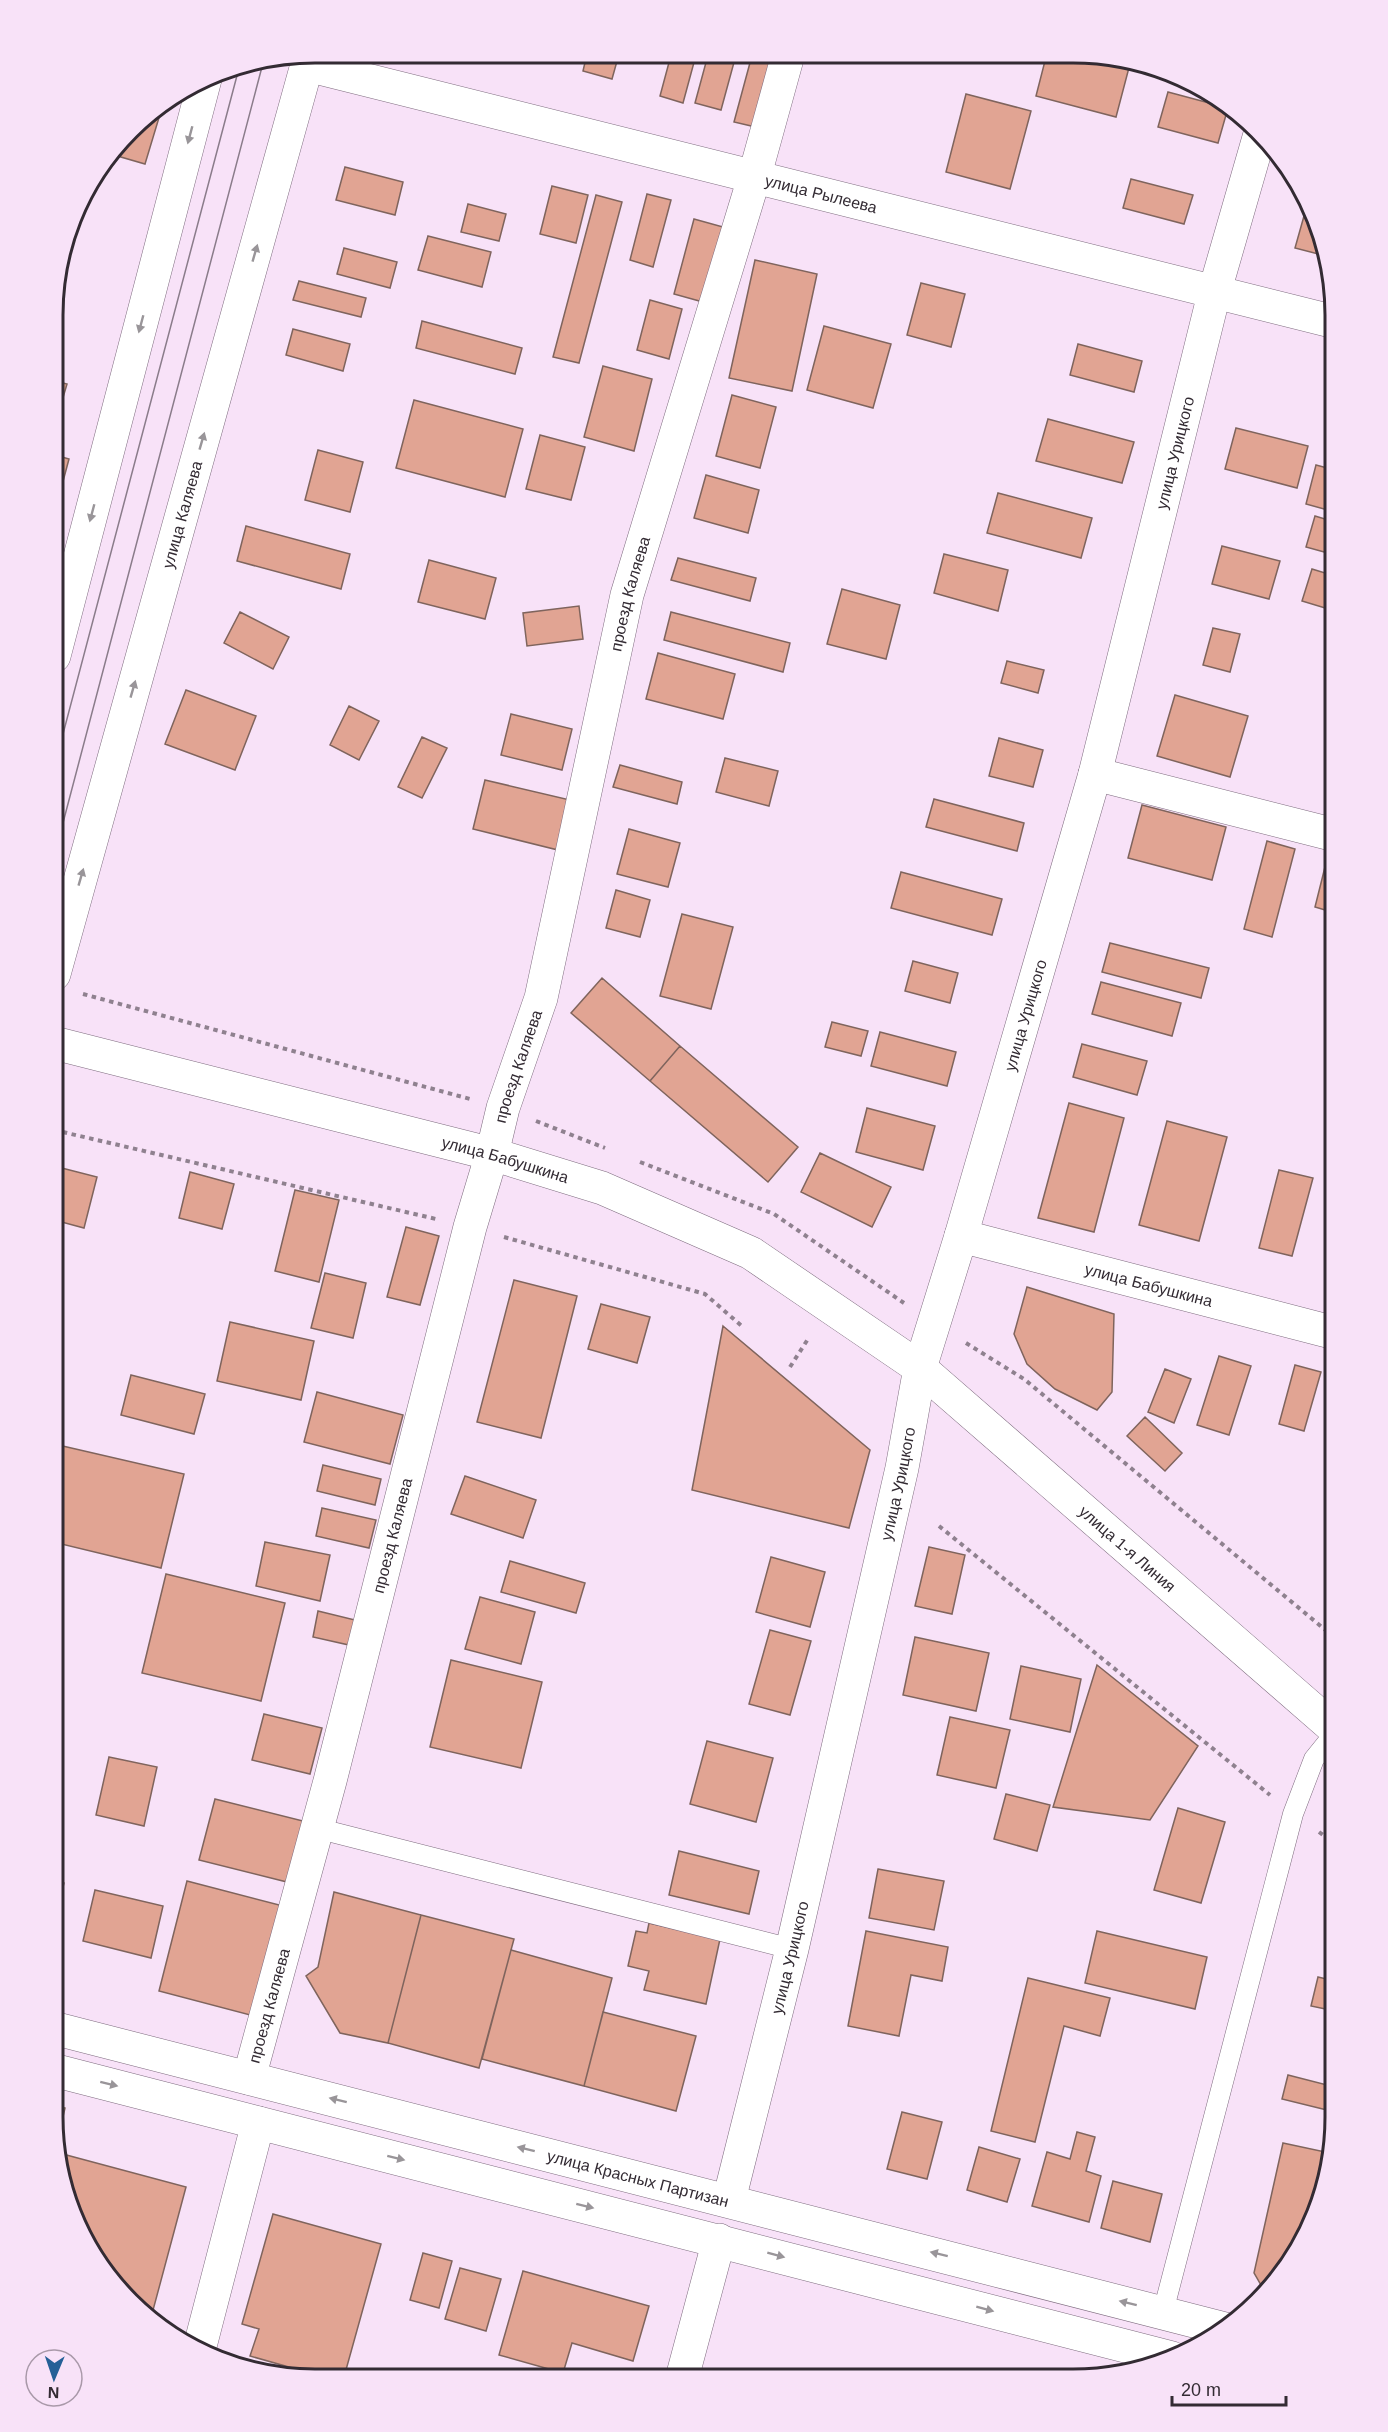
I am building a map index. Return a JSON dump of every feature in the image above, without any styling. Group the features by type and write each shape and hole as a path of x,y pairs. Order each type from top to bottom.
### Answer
{"main road":[{"name":"улица Каляева","path":"63,942 307,63"},
{"name":"улица Рылеева","path":"319,63 754,178 1215,290 1325,319"},
{"name":"проезд Каляева","path":"249,2078 330,1781 470,1227 503,1108 541,998 627,595 754,178 786,63"},
{"path":"63,622 202,90"},
{"name":"улица Урицкого","path":"729,2200 792,1949 902,1468 920,1368 961,1236 1095,774 1215,290 1257,144"},
{"path":"1095,774 1325,832"},
{"name":"улица Бабушкина","path":"63,1045 492,1154 602,1188 751,1253 920,1368"},
{"name":"улица Бабушкина","path":"961,1236 1325,1330"},
{"name":"улица 1-я Линия","path":"920,1368 1325,1722"},
{"name":"улица Красных Партизан","path":"63,2031 1213,2326"},
{"path":"63,2073 719,2240 1150,2357"},
{"path":"201,2342 258,2123"},
{"path":"684,2369 719,2240"}],"lane":[{"path":"1163,2312 1293,1814 1314,1759 1325,1744"},
{"path":"316,1828 792,1949"}],"path":[{"path":"63,1132 470,1227 705,1294 744,1328"},
{"path":"790,1367 808,1339"},
{"path":"939,1526 1293,1814 1325,1837"}],"building":[{"path":"585,63 616,63 612,79 583,71"},
{"path":"669,63 694,63 683,103 660,96"},
{"path":"706,63 734,63 721,110 695,103"},
{"path":"750,63 776,65 760,128 734,122"},
{"path":"1044,63 1106,65 1128,70 1116,117 1036,96"},
{"path":"1168,92 1208,103 1226,115 1218,143 1158,127"},
{"path":"966,94 1031,111 1010,189 946,172"},
{"path":"159,118 145,164 120,157"},
{"path":"345,167 403,182 395,215 336,200"},
{"path":"1131,179 1193,195 1184,224 1123,208"},
{"path":"552,186 588,195 576,243 540,234"},
{"path":"647,194 671,200 653,267 630,260"},
{"path":"596,195 622,202 579,363 553,357"},
{"path":"468,204 506,214 499,241 461,232"},
{"path":"1304,216 1305,216 1317,254 1295,248"},
{"path":"694,219 723,227 703,302 674,294"},
{"path":"428,236 491,252 482,287 418,270"},
{"path":"344,248 397,262 390,288 337,274"},
{"path":"755,260 817,274 792,391 729,378"},
{"path":"299,281 366,298 361,317 293,300"},
{"path":"921,283 965,294 951,347 907,335"},
{"path":"650,300 682,309 669,359 637,350"},
{"path":"422,321 522,348 515,374 416,348"},
{"path":"824,326 891,344 873,408 807,390"},
{"path":"293,329 350,344 343,371 286,355"},
{"path":"1078,344 1142,361 1134,392 1070,375"},
{"path":"603,366 652,379 634,451 584,437"},
{"path":"63,383 67,384 63,398"},
{"path":"732,395 776,407 760,468 716,456"},
{"path":"414,400 523,429 505,497 396,468"},
{"path":"1048,419 1134,442 1122,483 1036,461"},
{"path":"1236,428 1308,446 1297,488 1225,469"},
{"path":"540,435 585,447 571,500 526,489"},
{"path":"318,450 363,462 350,512 305,500"},
{"path":"63,457 69,459 63,481"},
{"path":"1316,465 1325,467 1325,509 1306,504"},
{"path":"706,475 759,490 748,533 694,518"},
{"path":"998,493 1092,518 1081,558 987,533"},
{"path":"1315,516 1325,519 1325,552 1306,547"},
{"path":"246,526 350,554 341,589 237,561"},
{"path":"1222,546 1280,561 1269,599 1212,584"},
{"path":"944,554 1008,570 998,611 934,593"},
{"path":"678,558 756,578 750,601 671,580"},
{"path":"429,560 496,578 485,619 418,602"},
{"path":"1312,569 1325,573 1325,608 1302,601"},
{"path":"842,589 900,605 886,659 827,644"},
{"path":"579,606 583,639 527,646 523,613"},
{"path":"240,612 289,637 273,669 224,643"},
{"path":"671,612 790,643 783,672 664,640"},
{"path":"1213,628 1240,634 1230,672 1203,665"},
{"path":"658,653 735,674 723,719 646,699"},
{"path":"1007,661 1044,670 1038,693 1001,683"},
{"path":"186,690 256,716 235,770 165,744"},
{"path":"1175,695 1248,716 1230,777 1157,756"},
{"path":"349,706 379,721 359,760 330,745"},
{"path":"511,714 572,729 562,770 501,755"},
{"path":"422,737 447,748 422,798 398,787"},
{"path":"999,738 1043,750 1033,787 989,776"},
{"path":"725,758 778,771 769,806 716,792"},
{"path":"620,765 682,782 677,804 613,787"},
{"path":"485,780 570,800 558,850 473,829"},
{"path":"934,799 1024,823 1017,851 926,827"},
{"path":"1142,805 1226,827 1212,880 1128,858"},
{"path":"629,829 680,843 668,887 617,874"},
{"path":"1267,841 1295,849 1272,937 1244,929"},
{"path":"1325,867 1325,910 1315,907"},
{"path":"901,872 1002,899 992,935 891,908"},
{"path":"616,890 650,900 640,937 606,928"},
{"path":"682,914 733,927 711,1009 660,996"},
{"path":"1110,943 1209,968 1201,998 1102,972"},
{"path":"913,961 958,973 950,1003 905,991"},
{"path":"602,978 680,1046 650,1081 571,1013"},
{"path":"1101,982 1181,1003 1172,1036 1092,1014"},
{"path":"832,1022 868,1031 861,1056 825,1047"},
{"path":"880,1032 956,1052 947,1086 871,1066"},
{"path":"1082,1044 1147,1061 1137,1095 1073,1077"},
{"path":"680,1046 798,1147 768,1182 650,1081"},
{"path":"1069,1103 1124,1118 1094,1232 1038,1218"},
{"path":"867,1108 935,1126 923,1170 856,1152"},
{"path":"1167,1121 1227,1137 1199,1241 1139,1225"},
{"path":"820,1153 891,1187 872,1227 801,1192"},
{"path":"63,1168 97,1177 84,1228 63,1222"},
{"path":"1279,1170 1313,1178 1292,1256 1259,1248"},
{"path":"190,1172 234,1184 222,1229 179,1218"},
{"path":"295,1190 339,1200 319,1282 275,1271"},
{"path":"406,1227 439,1236 420,1305 387,1297"},
{"path":"325,1273 366,1283 353,1338 311,1328"},
{"path":"514,1280 577,1296 541,1438 477,1422"},
{"path":"1027,1287 1114,1314 1112,1392 1097,1410 1055,1389 1027,1364 1014,1334"},
{"path":"601,1304 650,1317 637,1363 588,1349"},
{"path":"230,1322 314,1341 301,1400 217,1381"},
{"path":"723,1326 870,1450 849,1528 692,1490"},
{"path":"1219,1356 1251,1366 1229,1435 1197,1425"},
{"path":"1295,1365 1321,1372 1304,1431 1279,1424"},
{"path":"1165,1369 1191,1379 1174,1423 1148,1412"},
{"path":"131,1375 205,1394 194,1434 121,1415"},
{"path":"317,1392 403,1415 390,1464 304,1442"},
{"path":"1145,1417 1182,1453 1165,1471 1127,1436"},
{"path":"63,1446 184,1474 161,1568 63,1544"},
{"path":"323,1465 381,1479 375,1505 317,1491"},
{"path":"465,1476 536,1500 523,1538 451,1514"},
{"path":"322,1508 376,1520 369,1548 316,1536"},
{"path":"265,1542 330,1555 320,1601 256,1586"},
{"path":"929,1547 965,1555 952,1614 915,1606"},
{"path":"771,1557 825,1572 810,1627 756,1612"},
{"path":"510,1561 585,1583 576,1613 501,1592"},
{"path":"166,1574 285,1603 261,1701 142,1673"},
{"path":"480,1597 535,1612 521,1664 465,1649"},
{"path":"318,1611 355,1620 349,1645 313,1637"},
{"path":"770,1630 811,1641 790,1715 749,1704"},
{"path":"915,1637 989,1653 976,1711 903,1695"},
{"path":"451,1660 542,1682 521,1768 430,1747"},
{"path":"1097,1665 1198,1746 1150,1820 1053,1807"},
{"path":"1021,1666 1081,1679 1070,1732 1010,1719"},
{"path":"264,1714 322,1728 310,1774 252,1760"},
{"path":"950,1717 1010,1730 996,1788 937,1775"},
{"path":"707,1741 773,1758 756,1822 690,1804"},
{"path":"109,1757 157,1767 144,1826 96,1815"},
{"path":"1006,1794 1050,1805 1037,1851 994,1839"},
{"path":"215,1799 307,1822 291,1883 199,1860"},
{"path":"1178,1808 1225,1822 1201,1903 1154,1890"},
{"path":"679,1851 759,1871 749,1914 669,1895"},
{"path":"878,1869 944,1881 934,1930 869,1918"},
{"path":"187,1881 287,1907 258,2017 159,1991"},
{"path":"95,1890 163,1906 151,1958 83,1941"},
{"path":"334,1892 421,1915 388,2043 340,2033 306,1976 318,1967"},
{"path":"421,1915 514,1939 479,2068 388,2043"},
{"path":"649,1923 720,1939 706,2004 644,1990 649,1971 628,1966 636,1931 647,1933"},
{"path":"866,1931 948,1947 942,1981 911,1975 899,2036 848,2026"},
{"path":"1097,1931 1207,1957 1195,2009 1085,1983"},
{"path":"511,1950 612,1978 584,2086 482,2059"},
{"path":"1318,1977 1325,1979 1325,2009 1311,2006"},
{"path":"1028,1978 1110,1998 1100,2036 1064,2026 1035,2142 991,2131"},
{"path":"603,2012 696,2036 676,2111 584,2086"},
{"path":"1288,2075 1325,2084 1325,2110 1282,2099"},
{"path":"902,2112 942,2122 927,2179 887,2169"},
{"path":"1077,2132 1095,2137 1086,2171 1101,2176 1089,2222 1032,2206 1047,2152 1070,2159"},
{"path":"1283,2143 1323,2151 1312,2198 1291,2243 1261,2284 1254,2273"},
{"path":"979,2147 1020,2159 1007,2202 967,2190"},
{"path":"66,2155 186,2187 153,2310 115,2270 97,2243 76,2198"},
{"path":"1113,2181 1162,2194 1150,2242 1101,2228"},
{"path":"273,2214 381,2244 346,2369 291,2368 250,2356 259,2329 242,2324"},
{"path":"423,2253 452,2261 439,2308 410,2300"},
{"path":"460,2268 501,2279 486,2331 445,2319"},
{"path":"523,2271 649,2306 633,2361 572,2343 564,2369 549,2369 499,2355"}],"tram line":[{"path":"63,823 261,69"},
{"path":"63,734 237,75"}]}
